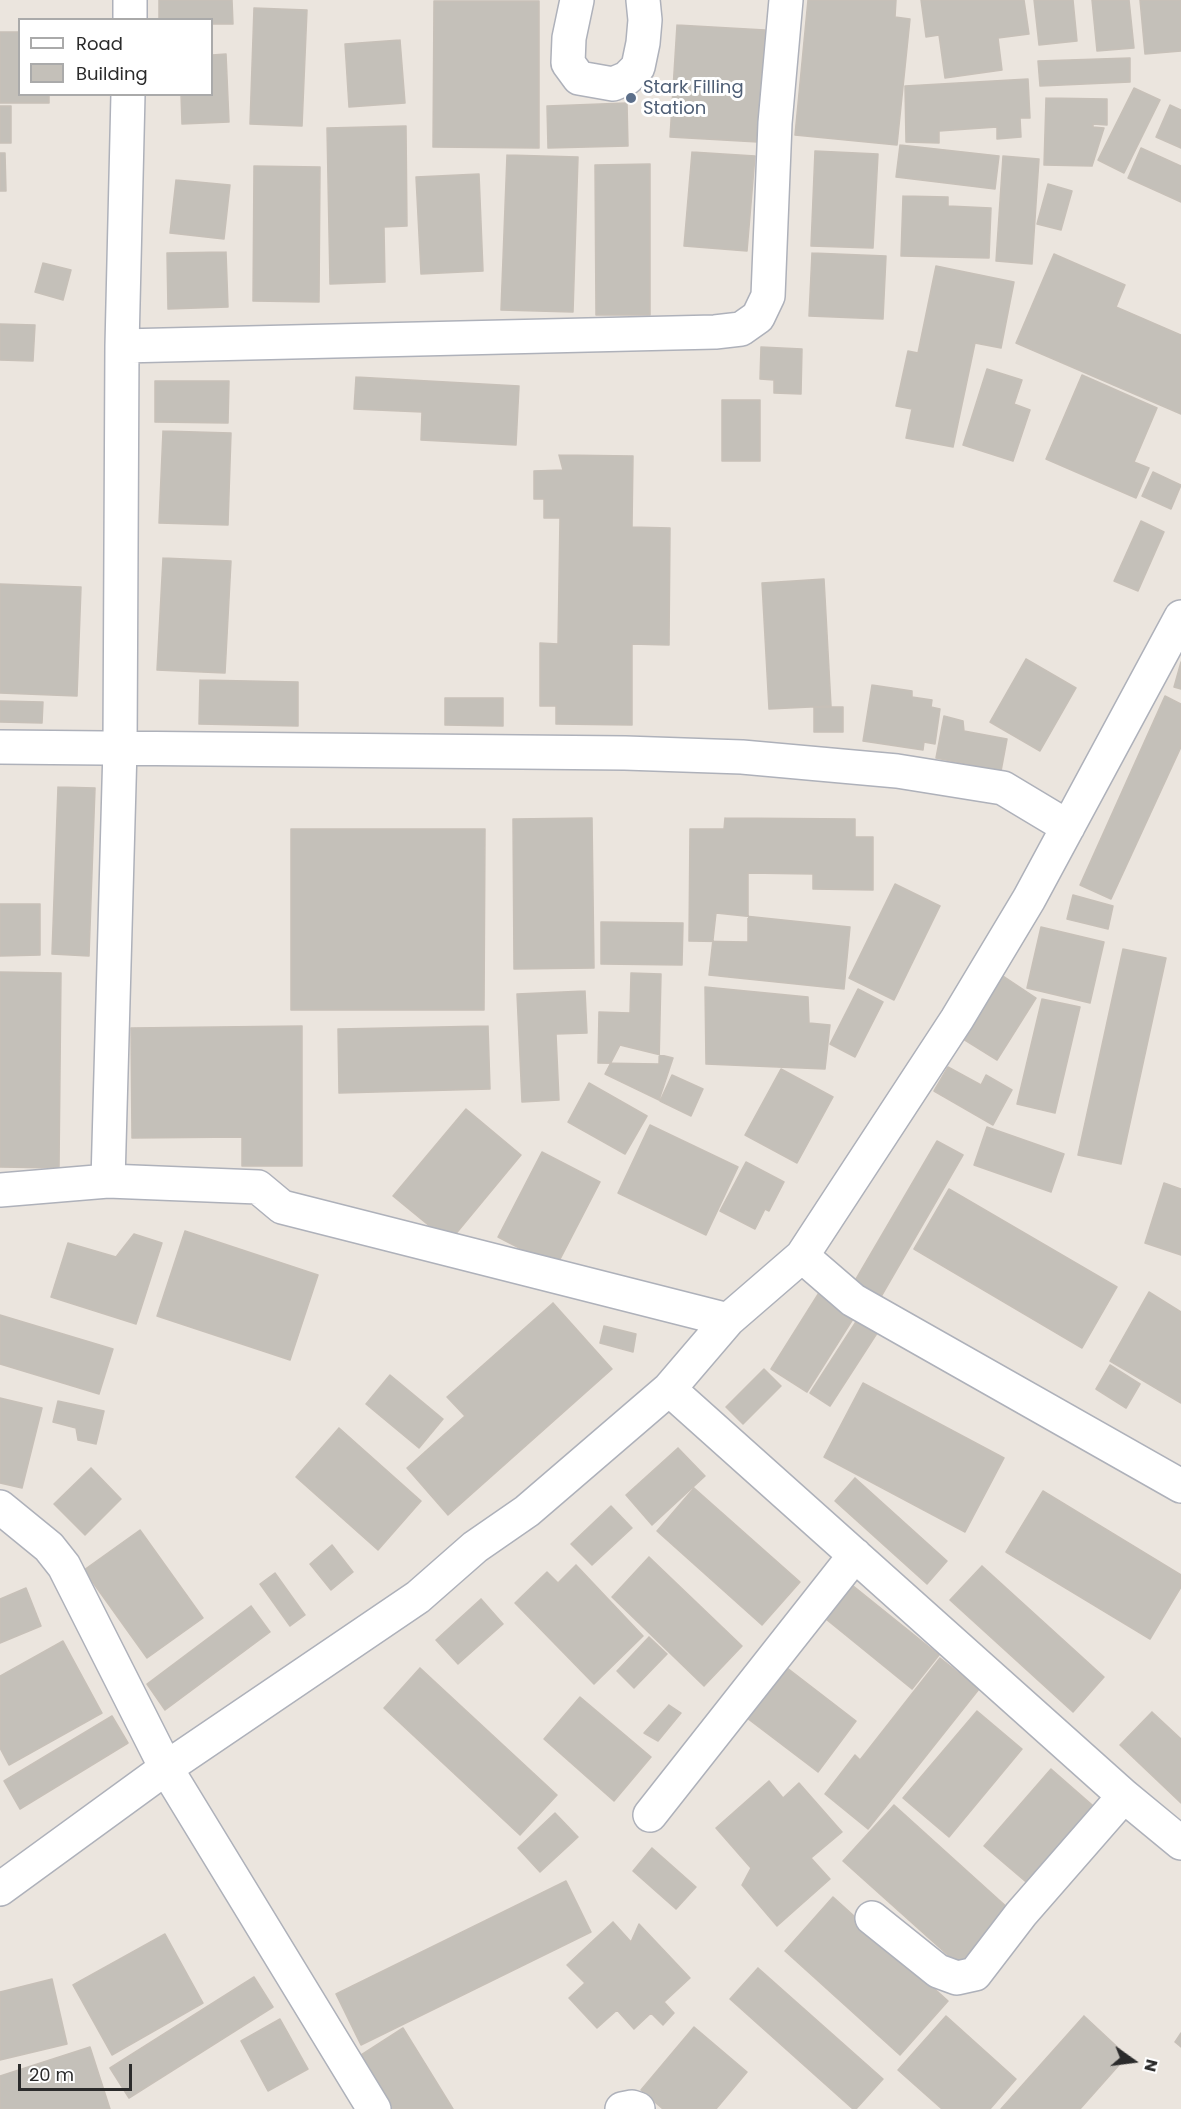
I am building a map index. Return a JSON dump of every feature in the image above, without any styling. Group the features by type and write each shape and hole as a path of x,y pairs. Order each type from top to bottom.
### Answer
{"street":[{"path":"130,0 130,18"},
{"path":"577,0 569,38 568,63 579,78 613,84 627,78 638,67 644,43 643,0"},
{"path":"122,346 715,332 741,329 758,317 768,296 775,123 786,0"},
{"path":"108,1180 120,748 122,346 128,96"},
{"path":"0,1889 166,1768 418,1597 475,1547 527,1511 669,1389 728,1320 802,1256 957,1019 1029,899 1181,617"},
{"path":"0,747 625,753 742,757 897,771 1003,788 1068,827"},
{"path":"0,1190 108,1180 258,1187 282,1207 728,1320"},
{"path":"802,1256 854,1300 1181,1486"},
{"path":"669,1389 1124,1796 1181,1843"},
{"path":"0,1507 49,1546 64,1566 166,1768 375,2109"},
{"path":"650,1815 855,1555"},
{"path":"872,1918 938,1971 957,1978 975,1974 1021,1914 1124,1796"},
{"path":"622,2109 632,2107 638,2109"}],"building":[{"path":"159,0 232,0 233,24 213,24 213,18 159,18"},
{"path":"808,0 896,0 895,17 910,19 897,145 795,135"},
{"path":"921,0 1024,0 1029,34 998,38 1002,70 945,78 939,35 926,37"},
{"path":"1034,0 1073,0 1077,41 1039,45"},
{"path":"1092,0 1129,0 1134,48 1097,51"},
{"path":"1140,0 1181,0 1181,51 1145,54"},
{"path":"434,1 539,1 539,148 433,147"},
{"path":"254,8 307,10 302,126 250,124"},
{"path":"677,25 765,30 758,142 670,137"},
{"path":"0,32 18,32 18,96 49,96 49,103 0,103"},
{"path":"400,40 405,103 349,107 345,44"},
{"path":"226,54 229,122 182,124 181,96 213,96 213,55"},
{"path":"1130,58 1130,82 1040,86 1038,61"},
{"path":"1028,79 1030,118 1020,118 1021,137 997,139 997,127 939,131 939,143 906,142 905,86"},
{"path":"1134,88 1160,100 1124,173 1098,160"},
{"path":"1046,98 1107,99 1107,125 1093,124 1093,127 1104,128 1092,166 1044,165"},
{"path":"627,103 628,146 548,148 547,106"},
{"path":"1170,105 1181,110 1181,148 1156,137"},
{"path":"0,106 11,106 11,143 0,143"},
{"path":"406,126 407,226 384,227 385,282 330,284 327,128"},
{"path":"900,145 999,156 995,189 896,177"},
{"path":"1141,148 1181,166 1181,202 1128,178"},
{"path":"815,151 878,154 873,248 811,246"},
{"path":"692,152 755,156 747,251 684,246"},
{"path":"0,153 5,153 6,191 0,191"},
{"path":"507,155 578,157 573,312 501,310"},
{"path":"1003,156 1039,159 1032,264 996,261"},
{"path":"650,164 650,315 596,315 595,165"},
{"path":"254,166 320,167 319,302 253,301"},
{"path":"479,174 483,271 421,274 416,177"},
{"path":"176,180 230,185 224,239 170,233"},
{"path":"1048,184 1072,191 1061,230 1037,224"},
{"path":"903,196 948,197 948,206 991,208 989,258 901,256"},
{"path":"226,252 228,307 168,309 167,253"},
{"path":"812,253 886,256 883,319 809,316"},
{"path":"1054,254 1125,285 1116,307 1181,335 1181,414 1016,343"},
{"path":"43,263 71,270 63,300 35,292"},
{"path":"936,266 1014,282 1001,348 975,343 953,447 906,438 912,409 896,406 908,351 918,353"},
{"path":"0,324 35,325 33,361 0,360"},
{"path":"761,347 802,349 801,394 774,393 774,380 760,379"},
{"path":"987,369 1022,380 1014,404 1030,410 1013,461 963,445"},
{"path":"1082,375 1157,408 1134,462 1149,468 1136,498 1046,459"},
{"path":"356,377 519,386 516,445 421,440 422,412 354,409"},
{"path":"155,381 229,381 228,423 155,422"},
{"path":"722,400 760,400 760,461 722,461"},
{"path":"163,431 231,433 228,525 159,523"},
{"path":"559,455 633,456 632,527 670,528 669,645 632,644 632,725 556,724 556,706 540,706 540,643 558,644 560,518 544,518 544,499 534,499 534,471 563,470"},
{"path":"1153,472 1181,485 1171,509 1142,496"},
{"path":"1141,521 1164,532 1138,591 1114,581"},
{"path":"163,558 231,561 225,673 157,670"},
{"path":"824,579 831,706 769,709 762,583"},
{"path":"0,584 81,587 77,696 0,693"},
{"path":"1026,659 1076,688 1040,751 990,722"},
{"path":"1181,662 1181,689 1174,687"},
{"path":"200,680 298,682 298,726 199,724"},
{"path":"872,685 912,691 912,697 932,700 931,707 940,709 935,744 924,742 923,750 863,741"},
{"path":"1165,696 1181,704 1181,747 1111,899 1080,885"},
{"path":"445,698 503,698 503,726 445,725"},
{"path":"0,701 43,702 42,723 0,722"},
{"path":"814,707 843,707 843,732 814,732"},
{"path":"944,716 963,721 964,731 1007,739 1001,771 936,758"},
{"path":"58,787 95,788 89,956 52,954"},
{"path":"592,818 594,968 514,969 513,819"},
{"path":"725,818 855,819 855,837 873,837 873,890 813,889 813,874 748,873 748,942 689,941 690,829 724,829"},
{"path":"291,829 485,829 484,1010 291,1010"},
{"path":"895,884 940,906 894,1000 849,978"},
{"path":"1073,895 1113,906 1108,929 1067,919"},
{"path":"0,904 40,904 40,955 0,956"},
{"path":"716,913 850,927 844,989 709,975"},
{"path":"601,922 683,923 682,965 601,964"},
{"path":"1041,927 1104,942 1090,1003 1027,988"},
{"path":"1123,949 1166,958 1121,1164 1078,1155"},
{"path":"0,972 61,973 59,1168 0,1167"},
{"path":"631,973 661,974 659,1064 598,1063 599,1012 630,1013"},
{"path":"1000,974 1036,998 997,1060 960,1037"},
{"path":"705,987 808,997 809,1023 830,1025 825,1069 706,1064"},
{"path":"858,989 883,1002 855,1057 830,1044"},
{"path":"585,991 587,1033 556,1034 559,1100 522,1102 517,994"},
{"path":"1042,999 1080,1007 1055,1113 1017,1104"},
{"path":"302,1026 302,1166 242,1166 242,1137 132,1138 131,1028"},
{"path":"488,1026 490,1089 339,1093 338,1029"},
{"path":"620,1045 673,1058 659,1100 605,1074"},
{"path":"948,1067 981,1085 986,1075 1012,1090 993,1125 934,1091"},
{"path":"781,1069 833,1097 797,1163 745,1135"},
{"path":"672,1075 703,1089 691,1116 660,1101"},
{"path":"589,1083 647,1116 625,1154 568,1122"},
{"path":"466,1109 521,1155 449,1242 393,1196"},
{"path":"650,1125 738,1167 706,1235 618,1193"},
{"path":"987,1127 1064,1154 1051,1192 974,1165"},
{"path":"937,1141 963,1155 875,1307 849,1291"},
{"path":"542,1152 600,1182 556,1267 498,1237"},
{"path":"746,1162 784,1182 769,1211 765,1209 755,1229 720,1211"},
{"path":"1164,1183 1181,1189 1181,1255 1145,1243"},
{"path":"949,1189 1117,1287 1082,1348 914,1249"},
{"path":"185,1231 318,1275 290,1360 157,1316"},
{"path":"134,1234 162,1243 136,1324 51,1297 68,1243 116,1257"},
{"path":"822,1288 858,1311 807,1392 771,1369"},
{"path":"1149,1292 1181,1312 1181,1403 1110,1361"},
{"path":"553,1303 612,1369 448,1515 407,1468 465,1416 447,1397"},
{"path":"861,1314 881,1327 830,1406 810,1393"},
{"path":"0,1315 113,1349 99,1394 0,1364"},
{"path":"604,1326 636,1334 633,1352 600,1343"},
{"path":"1110,1365 1140,1384 1126,1408 1096,1389"},
{"path":"764,1369 781,1386 743,1424 726,1407"},
{"path":"390,1375 443,1419 419,1448 366,1404"},
{"path":"863,1383 1004,1458 965,1532 824,1457"},
{"path":"0,1398 42,1408 22,1488 0,1483"},
{"path":"58,1401 104,1411 96,1444 78,1440 76,1428 53,1422"},
{"path":"339,1428 421,1501 378,1550 296,1477"},
{"path":"678,1448 705,1476 652,1525 626,1495"},
{"path":"91,1468 121,1499 85,1535 54,1504"},
{"path":"855,1478 947,1561 927,1584 835,1501"},
{"path":"694,1488 800,1582 762,1625 657,1531"},
{"path":"1043,1491 1181,1575 1181,1587 1150,1639 1006,1552"},
{"path":"611,1506 632,1528 592,1565 571,1544"},
{"path":"140,1530 203,1618 147,1658 84,1570"},
{"path":"332,1545 353,1572 331,1590 310,1564"},
{"path":"649,1557 742,1646 704,1686 612,1597"},
{"path":"576,1565 643,1636 594,1684 515,1603 547,1572 558,1583"},
{"path":"982,1566 1104,1677 1073,1712 950,1600"},
{"path":"275,1573 305,1615 290,1626 260,1584"},
{"path":"847,1581 939,1655 912,1689 821,1615"},
{"path":"26,1588 41,1626 0,1643 0,1599"},
{"path":"481,1599 503,1624 458,1664 436,1640"},
{"path":"251,1606 270,1632 165,1710 147,1684"},
{"path":"649,1637 667,1654 634,1688 617,1671"},
{"path":"63,1641 102,1713 9,1765 0,1748 0,1676"},
{"path":"940,1658 979,1689 868,1829 825,1794 855,1755 860,1760"},
{"path":"782,1664 856,1721 818,1772 743,1715"},
{"path":"420,1668 557,1795 520,1835 384,1708"},
{"path":"580,1697 651,1757 614,1801 544,1739"},
{"path":"669,1705 681,1713 658,1741 644,1733"},
{"path":"977,1711 1022,1749 949,1837 903,1798"},
{"path":"1152,1712 1181,1739 1181,1803 1120,1745"},
{"path":"112,1716 128,1743 20,1809 4,1781"},
{"path":"1051,1769 1099,1811 1032,1887 984,1846"},
{"path":"769,1781 783,1798 799,1783 842,1832 811,1858 830,1879 777,1926 742,1885 751,1868 716,1828"},
{"path":"894,1805 1009,1909 959,1965 843,1861"},
{"path":"555,1813 578,1837 540,1872 518,1848"},
{"path":"652,1848 696,1887 676,1909 633,1871"},
{"path":"566,1881 591,1932 361,2045 336,1994"},
{"path":"833,1897 948,2001 900,2055 785,1951"},
{"path":"613,1922 631,1942 639,1924 690,1978 664,2002 674,2013 663,2025 651,2013 634,2029 617,2010 597,2028 569,1998 585,1983 567,1965"},
{"path":"165,1934 203,2003 112,2055 73,1985"},
{"path":"758,1968 883,2079 856,2109 853,2109 730,1999"},
{"path":"254,1977 273,2007 129,2098 110,2068"},
{"path":"52,1979 67,2044 0,2060 0,1992"},
{"path":"946,2016 1016,2079 990,2109 942,2109 898,2070"},
{"path":"1084,2016 1127,2056 1080,2109 1001,2109"},
{"path":"280,2019 308,2069 268,2091 241,2041"},
{"path":"694,2027 747,2072 716,2109 663,2109 641,2090"},
{"path":"403,2028 453,2109 390,2109 358,2057"},
{"path":"1181,2033 1181,2047 1175,2042"},
{"path":"90,2047 110,2109 0,2109 0,2076"}],"place":[{"name":"Stark Filling Station","path":"631,98"}]}
